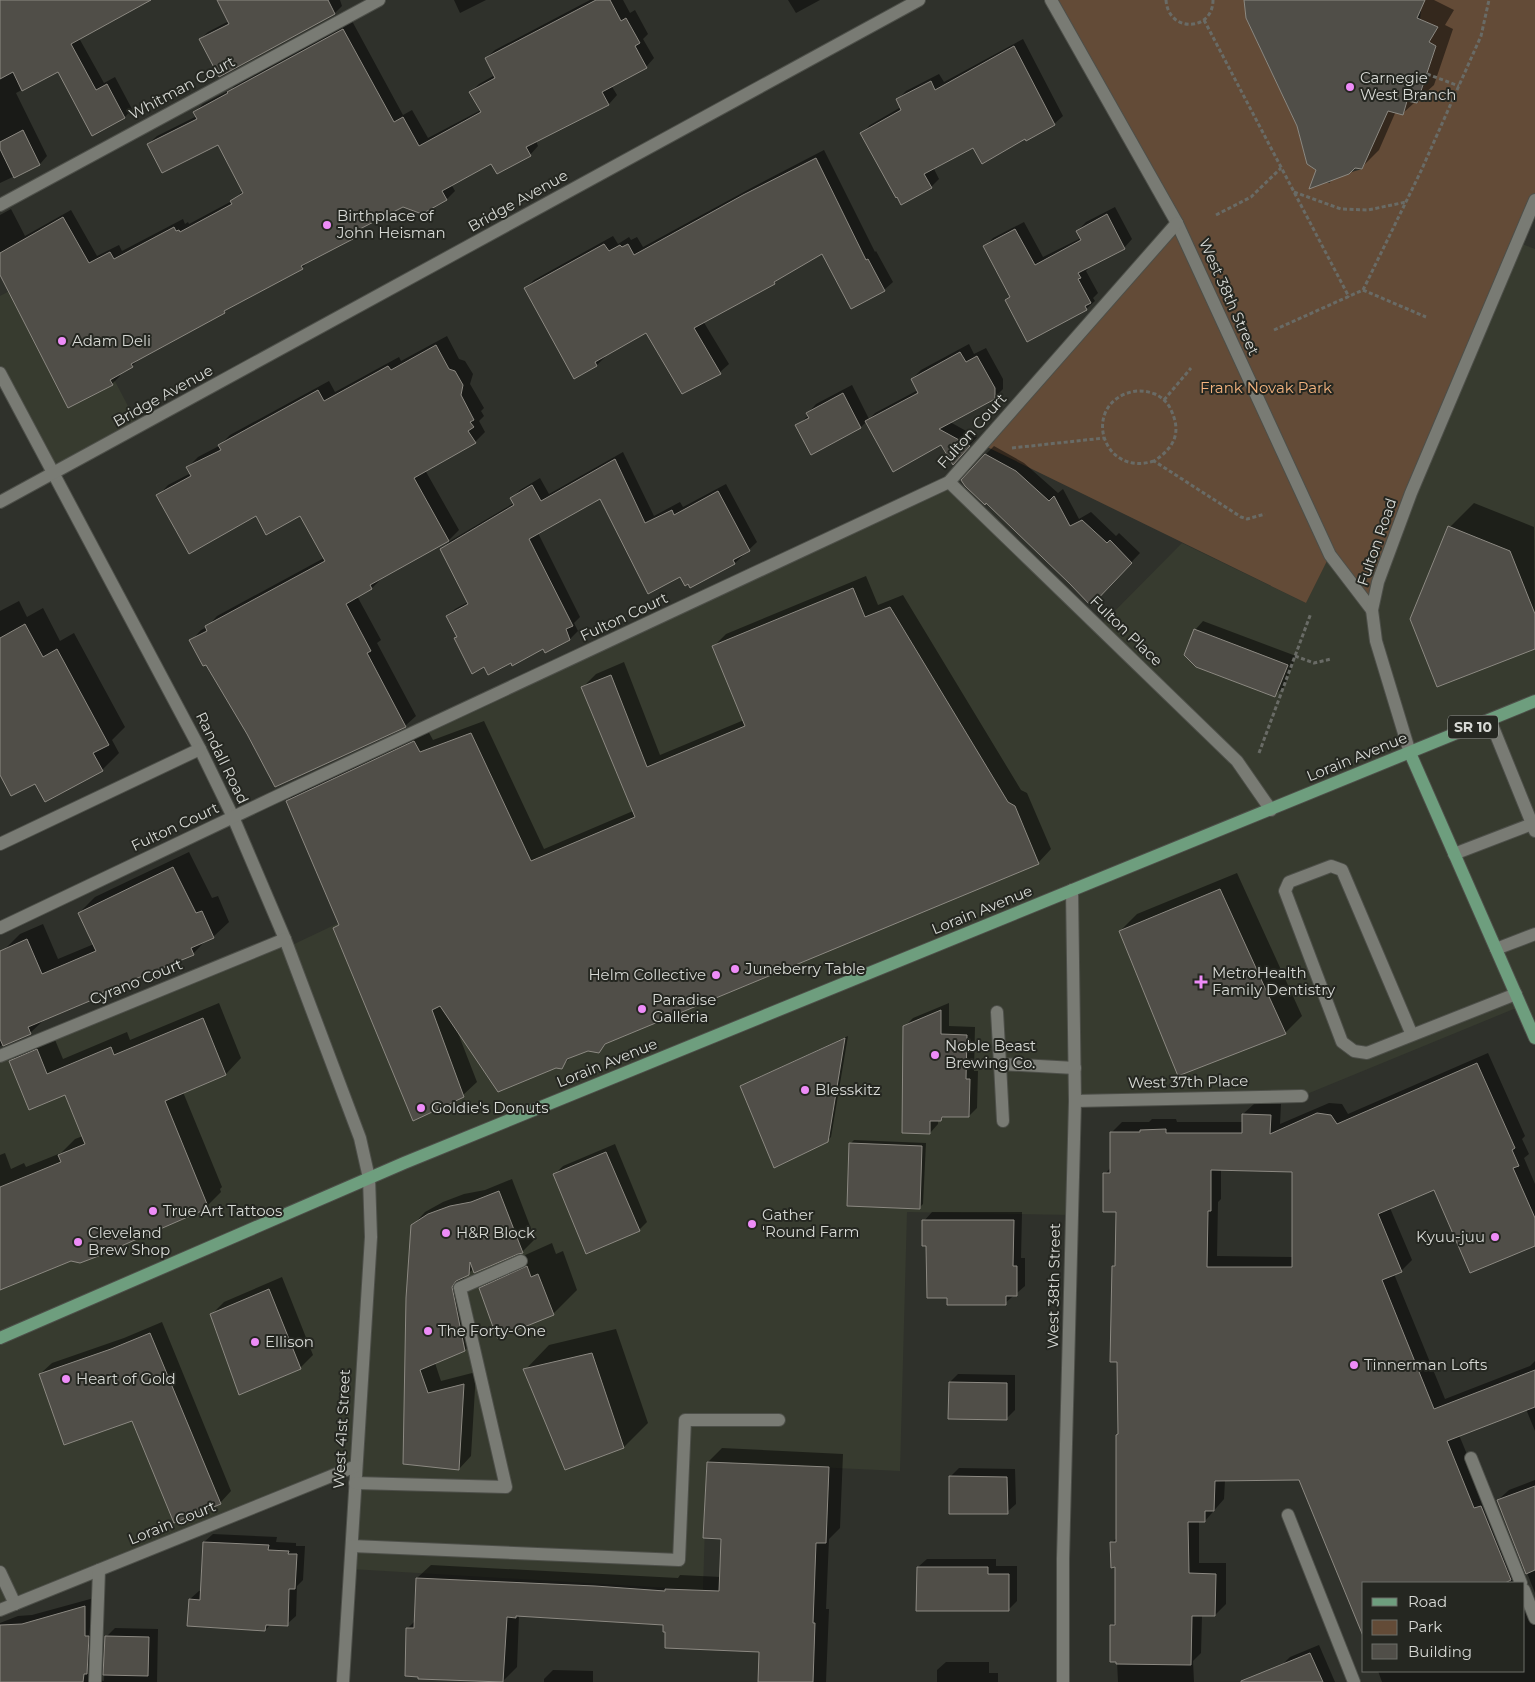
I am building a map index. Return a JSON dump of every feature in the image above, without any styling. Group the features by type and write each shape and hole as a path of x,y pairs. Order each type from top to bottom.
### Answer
{"main road":[{"name":"Lorain Avenue","path":"0,1338 369,1178 1535,701"},
{"name":"Fulton Road","path":"1410,753 1516,994 1531,1016 1535,1038"}],"street":[{"name":"Whitman Court","path":"0,205 379,0"},
{"name":"Bridge Avenue","path":"0,502 919,0"},
{"name":"West 38th Street","path":"1051,0 1177,223 1330,555 1372,610"},
{"name":"Fulton Road","path":"1410,753 1376,641 1372,610 1378,582 1410,497 1535,200"},
{"name":"Fulton Court","path":"0,928 949,482 1177,223"},
{"name":"Randall Road","path":"0,373 200,750 233,818 285,939 360,1138 369,1178"},
{"name":"Fulton Place","path":"949,482 1237,762 1271,810"},
{"path":"1454,854 1534,827 1490,720"},
{"path":"0,844 200,750"},
{"path":"1412,1035 1342,870 1331,866 1289,882 1285,891 1342,1042 1354,1051 1367,1053 1516,994"},
{"name":"West 38th Street","path":"1063,1682 1063,1560 1075,1100 1072,890"},
{"path":"1496,949 1535,934"},
{"name":"Cyrano Court","path":"0,1056 285,939"},
{"path":"997,1012 1004,1121"},
{"path":"1000,1064 1074,1068"},
{"name":"West 37th Place","path":"1075,1100 1302,1096"},
{"name":"West 41st Street","path":"343,1682 371,1237 369,1178"},
{"path":"355,1483 506,1487 460,1288 521,1261"},
{"path":"352,1546 679,1560 685,1420 779,1420"},
{"path":"1471,1458 1521,1582"},
{"name":"Lorain Court","path":"0,1610 356,1466"},
{"path":"1288,1515 1354,1682"},
{"path":"95,1682 100,1570"},
{"path":"0,1572 15,1604"},
{"path":"1525,1593 1535,1618"}],"path":[{"path":"1166,0 1167,9 1176,20 1190,25 1204,20 1212,9 1214,0"},
{"path":"1274,330 1363,290 1406,202 1481,36 1489,0"},
{"path":"1204,20 1349,297"},
{"path":"1427,74 1459,86"},
{"path":"1216,214 1251,197 1281,168"},
{"path":"1294,192 1341,209 1368,210 1406,202"},
{"path":"1363,290 1426,317"},
{"path":"1164,400 1191,368"},
{"path":"1141,390 1164,400 1175,418 1176,431 1170,448 1164,455 1146,464 1128,463 1118,458 1111,451 1104,438 1102,425 1109,406 1118,397 1141,390"},
{"path":"983,445 1008,448 1104,438"},
{"path":"1154,461 1241,517 1247,519 1265,514"},
{"path":"1259,754 1311,613"},
{"path":"1295,656 1314,663 1330,659"}],"shaded area":[{"path":"1517,242 1535,249 1535,1038 1521,1006 1302,1096 1075,1101 1072,1215 907,1212 900,1471 707,1462 703,1590 351,1569 356,1467 0,1610 0,1056 285,939 288,947 410,889 357,759 949,482 1099,627 1182,543 1306,603 1330,555 1378,582"},
{"path":"55,267 139,427 54,473 0,373 0,296"}],"green space":[{"name":"Frank Novak Park","path":"1051,0 1249,0 1246,18 1297,126 1307,164 1316,170 1317,180 1330,183 1331,178 1362,169 1388,110 1403,115 1407,101 1418,103 1436,46 1429,42 1438,27 1420,19 1421,9 1425,0 1535,0 1535,200 1411,493 1372,610 1330,555 1306,603 983,445 1177,223"}],"building":[{"path":"0,0 151,0 71,44 96,90 107,84 125,118 92,136 58,72 22,91 13,72 0,79"},
{"path":"217,0 328,0 335,14 219,77 199,39 229,24"},
{"path":"596,0 610,0 621,21 626,18 640,43 635,46 647,68 602,92 609,105 526,147 531,156 497,174 491,164 442,191 447,200 422,214 403,207 350,234 353,239 301,266 303,269 131,364 133,367 110,380 113,385 68,408 0,275 0,253 63,217 89,263 110,252 114,259 174,227 176,231 179,230 180,232 232,204 230,201 243,193 218,145 162,173 147,144 197,119 193,112 227,92 343,29 394,122 403,117 419,146 481,112 469,92 495,78 485,58"},
{"name":"Carnegie West Branch","path":"1244,0 1425,0 1417,18 1438,27 1429,42 1436,46 1417,103 1407,101 1403,115 1388,111 1362,169 1355,168 1349,174 1309,189 1316,170 1307,164 1297,126 1246,18"},
{"path":"1014,46 1055,125 1026,141 1025,139 982,164 973,148 924,174 932,188 901,205 860,133 901,110 896,99 931,81 935,90"},
{"path":"23,130 40,165 14,178 0,149 0,142"},
{"path":"816,158 866,260 868,259 885,291 851,309 822,254 774,282 775,284 694,328 721,374 682,394 646,333 595,362 597,366 574,379 524,288 604,244 609,251 620,245 622,247 628,244 634,255 743,195"},
{"path":"1107,214 1125,249 1078,273 1081,278 1078,279 1091,303 1085,306 1087,310 1027,342 1005,300 1010,297 983,246 1015,229 1035,265 1081,240 1076,231"},
{"path":"436,345 449,369 455,371 463,385 461,395 474,420 470,422 474,427 468,431 476,443 414,478 449,541 370,585 372,589 346,604 371,651 367,653 406,727 275,787 247,734 206,665 203,666 189,640 207,631 205,626 325,561 300,516 266,535 256,516 189,554 156,495 191,476 186,467 221,450 218,445 318,390 324,401 388,366 391,370"},
{"path":"960,352 966,362 977,356 995,388 995,399 939,429 970,446 953,465 941,445 893,472 865,421 918,393 911,379"},
{"path":"843,393 861,428 811,455 795,425 809,418 806,413"},
{"path":"985,454 1016,471 1049,501 1054,496 1070,526 1082,520 1107,543 1110,540 1132,563 1091,606 986,503 985,505 965,486 961,480"},
{"path":"615,459 645,523 672,510 674,515 718,491 750,551 733,560 735,564 690,588 688,584 685,586 680,577 648,594 600,499 529,539 573,626 566,629 570,640 545,653 543,649 512,666 511,663 488,675 484,667 472,674 454,638 457,637 446,616 468,604 440,549 514,505 510,498 532,485 541,501"},
{"path":"1448,526 1510,551 1535,614 1535,649 1437,687 1410,619"},
{"path":"853,588 865,617 890,607 1008,802 1015,806 1039,864 605,1044 599,1053 588,1051 567,1059 562,1069 556,1068 498,1092 440,1006 432,1010 464,1097 413,1121 333,928 339,925 286,801 414,741 420,752 471,733 531,861 635,817 581,687 611,675 647,767 745,726 712,646"},
{"path":"25,624 43,657 57,649 109,745 93,753 103,771 45,802 35,784 11,796 0,775 0,638"},
{"path":"1194,629 1288,665 1275,697 1196,667 1184,655"},
{"path":"173,867 196,913 202,911 214,938 191,948 194,955 91,997 92,1000 28,1027 31,1034 3,1046 0,1039 0,951 27,939 42,974 96,951 78,913"},
{"name":"MetroHealth Family Dentistry","path":"1220,889 1286,1034 1178,1076 1119,931"},
{"name":"Noble Beast Brewing Co.","path":"941,1010 941,1034 967,1035 966,1079 970,1079 969,1117 942,1117 941,1121 930,1121 930,1134 902,1133 903,1026"},
{"path":"203,1018 226,1075 165,1101 207,1204 205,1205 206,1209 96,1257 80,1263 71,1261 0,1290 0,1187 61,1162 58,1155 85,1144 65,1095 29,1110 9,1061 37,1049 47,1074 111,1047 114,1055"},
{"path":"845,1038 828,1142 774,1168 740,1086"},
{"path":"1477,1063 1515,1148 1512,1150 1519,1166 1513,1168 1535,1218 1535,1246 1470,1273 1434,1190 1378,1214 1402,1272 1382,1280 1434,1409 1535,1370 1535,1407 1447,1441 1474,1508 1481,1506 1511,1580 1507,1582 1362,1582 1362,1634 1299,1480 1215,1481 1214,1511 1205,1511 1205,1522 1188,1522 1189,1573 1216,1574 1215,1616 1192,1616 1191,1665 1116,1664 1116,1662 1110,1662 1110,1625 1115,1625 1115,1567 1111,1568 1110,1542 1116,1542 1116,1435 1118,1434 1117,1362 1110,1362 1112,1266 1115,1266 1116,1212 1103,1212 1103,1173 1110,1173 1110,1132 1140,1132 1140,1130 1166,1129 1166,1133 1242,1133 1242,1114 1271,1115 1270,1134 1317,1113 1331,1115 1337,1124","holes":["1211,1170 1292,1172 1292,1267 1207,1267 1208,1211 1211,1211"]},
{"path":"849,1143 922,1146 920,1209 847,1206"},
{"path":"606,1152 640,1231 586,1254 553,1174"},
{"name":"The Forty-One","path":"499,1191 523,1253 474,1273 470,1262 469,1275 456,1281 452,1287 465,1351 420,1370 428,1393 464,1384 459,1470 403,1464 406,1298 411,1225 428,1214 450,1206 471,1202"},
{"path":"922,1220 1014,1220 1013,1266 1017,1266 1017,1296 1006,1296 1006,1305 947,1305 947,1298 927,1298 926,1246 922,1246"},
{"path":"527,1266 531,1277 538,1274 554,1315 497,1338 479,1288"},
{"name":"Ellison","path":"269,1289 301,1369 239,1395 210,1314"},
{"path":"150,1333 221,1504 174,1523 132,1421 64,1445 39,1374"},
{"path":"592,1353 624,1448 565,1470 523,1369"},
{"path":"949,1382 1007,1383 1007,1420 948,1419"},
{"path":"707,1462 829,1467 826,1543 816,1543 813,1682 758,1682 759,1652 665,1648 663,1625 516,1616 516,1618 507,1617 503,1682 418,1679 418,1677 405,1676 406,1628 414,1628 416,1578 665,1591 665,1589 719,1591 721,1539 703,1538"},
{"path":"949,1476 1007,1477 1008,1514 949,1514"},
{"path":"1535,1486 1535,1570 1526,1574 1497,1500"},
{"path":"203,1542 269,1545 268,1550 289,1551 288,1554 297,1554 295,1589 289,1589 288,1626 266,1625 265,1631 187,1626 189,1599 200,1600"},
{"path":"917,1567 988,1567 988,1574 1009,1574 1009,1611 916,1611"},
{"path":"85,1606 85,1636 89,1636 87,1674 84,1674 83,1682 0,1682 0,1625 22,1624"},
{"path":"105,1636 149,1637 148,1676 103,1675"},
{"path":"1310,1653 1323,1682 1241,1682 1241,1681"}],"place":[{"name":"Carnegie West Branch","path":"1350,87"},
{"name":"Birthplace of John Heisman","path":"327,225"},
{"name":"Adam Deli","path":"62,341"},
{"name":"Juneberry Table","path":"735,969"},
{"name":"Helm Collective","path":"716,975"},
{"name":"MetroHealth Family Dentistry","path":"1201,982"},
{"name":"Paradise Galleria","path":"642,1009"},
{"name":"Noble Beast Brewing Co.","path":"935,1055"},
{"name":"Blesskitz","path":"805,1090"},
{"name":"Goldie's Donuts","path":"421,1108"},
{"name":"True Art Tattoos","path":"153,1211"},
{"name":"Gather 'Round Farm","path":"752,1224"},
{"name":"H&R Block","path":"446,1233"},
{"name":"Kyuu-juu","path":"1495,1237"},
{"name":"Cleveland Brew Shop","path":"78,1242"},
{"name":"The Forty-One","path":"428,1331"},
{"name":"Ellison","path":"255,1342"},
{"name":"Tinnerman Lofts","path":"1354,1365"},
{"name":"Heart of Gold","path":"66,1379"}]}
